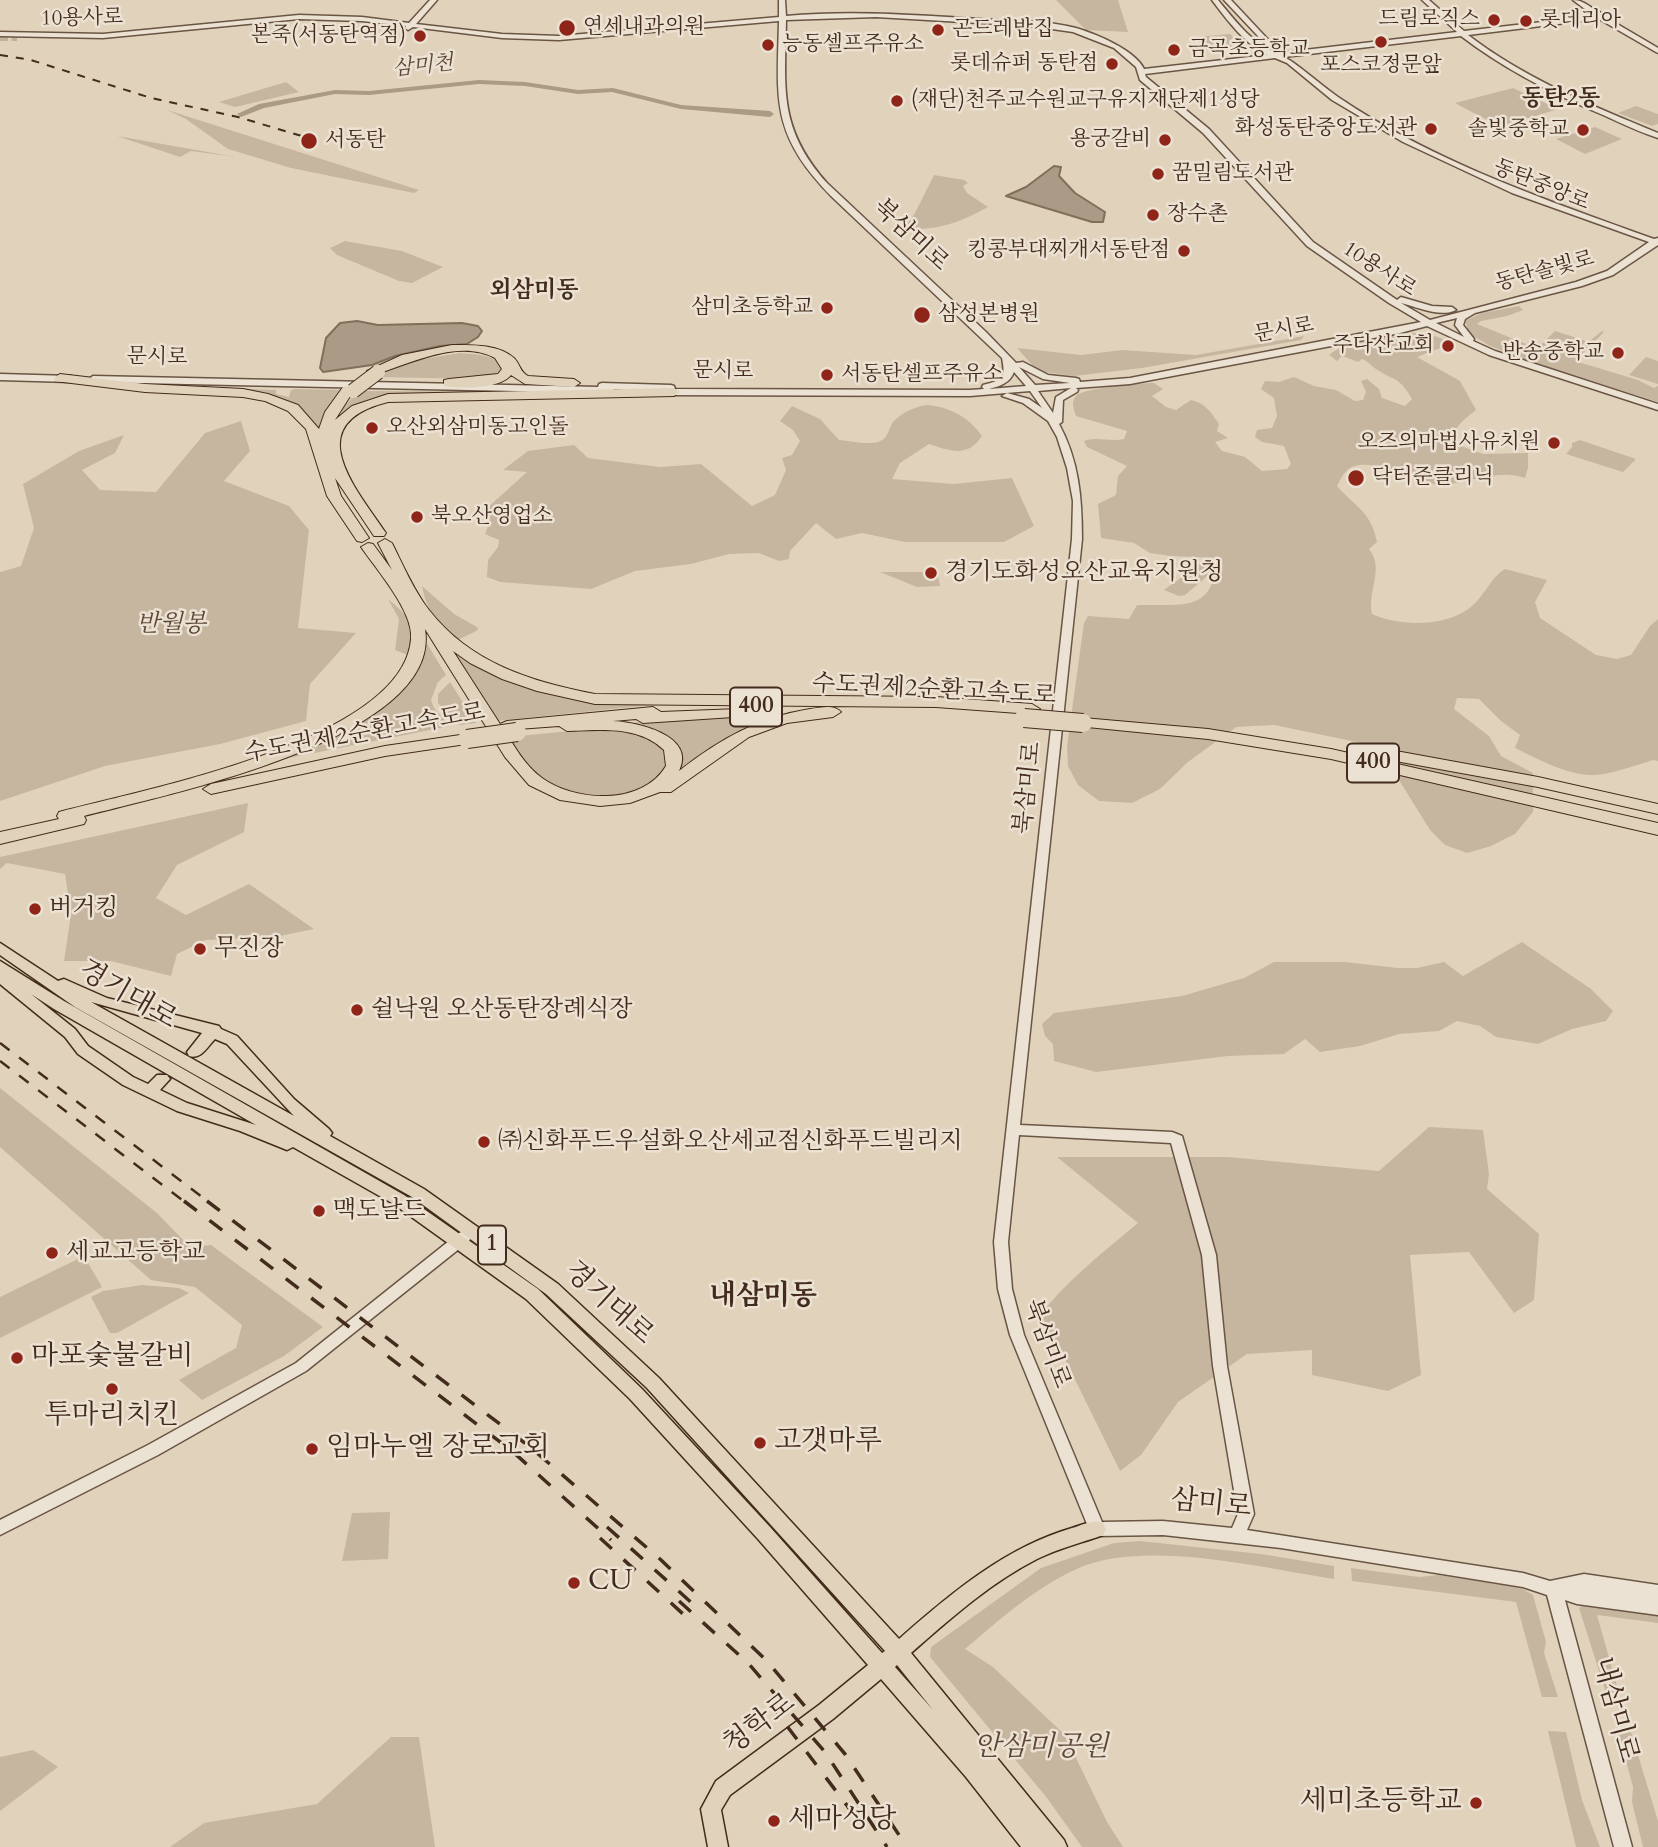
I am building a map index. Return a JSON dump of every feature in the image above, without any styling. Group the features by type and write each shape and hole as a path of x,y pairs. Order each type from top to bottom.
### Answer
{"highway":[{"path":"567,726 622,727 650,732 672,749 674,766 654,789 640,795 604,802 573,798 552,791 518,765 417,613 334,496 322,442 328,419 350,390 376,371 421,353 474,349 494,352 509,359 519,376 529,381 633,387"},
{"path":"376,371 414,358 457,351 494,356 506,363 509,369 507,375 496,380 449,383"},
{"path":"60,378 145,388 243,393 276,400 300,412 309,422 327,458 382,538 417,613 510,765 530,785 571,802 589,806 619,805 649,796 673,783 732,739 760,725 800,715 849,710"},
{"path":"327,458 342,419 368,404 388,398 674,392"},
{"path":"417,613 464,653 488,666 547,689 595,699 936,702 1005,708"},
{"path":"65,816 205,780 306,745 356,720 390,695 413,668 419,637 417,613"},
{"name":"수도권제2순환고속도로","path":"0,832 334,753 512,729 712,709 859,705 1005,708 1028,714"},
{"name":"수도권제2순환고속도로","path":"512,729 720,712 849,710 1028,714 1317,742 1513,777 1658,809"},
{"name":"수도권제2순환고속도로","path":"1083,719 1208,734 1331,754 1658,829"},
{"name":"수도권제2순환고속도로","path":"0,838 321,764 465,736"}],"main road":[{"name":"경기대로","path":"0,948 80,1003 418,1193 552,1289 653,1383 897,1651 1057,1847"},
{"name":"경기대로","path":"0,966 59,1005 398,1199 532,1294 636,1394 764,1533 973,1769 1034,1847"},
{"path":"0,976 70,1033 93,1058 149,1092 182,1107 246,1127 324,1158"},
{"path":"47,982 65,985 103,1002 214,1030 238,1046 289,1102 338,1146"},
{"path":"194,1052 214,1030"},
{"path":"149,1092 162,1079"},
{"name":"삼미로","path":"897,1651 922,1629 1021,1558 1061,1538 1097,1528"},
{"name":"청학로","path":"718,1847 711,1809 723,1788 858,1686 897,1651"}],"street":[{"path":"408,27 434,0"},
{"path":"782,0 788,9 799,14 853,15"},
{"name":"북삼미로","path":"782,0 784,116 790,136 800,154 844,204 995,345 1034,388 1058,429 1077,483 1079,524 1001,1242 1004,1289 1017,1335 1097,1528"},
{"name":"동탄중앙로","path":"1215,0 1234,24 1257,45 1289,62 1356,111 1433,153 1536,200 1656,244"},
{"name":"동탄중앙로","path":"1227,0 1269,43 1277,56"},
{"path":"1424,0 1462,33 1542,83 1658,136"},
{"path":"1576,0 1587,4 1619,27 1658,48"},
{"name":"10용사로","path":"18,37 110,37 210,26 313,20 552,38 853,15 1017,23 1064,28 1113,45 1139,66 1140,72"},
{"path":"1140,72 1158,73 1262,61 1277,56 1603,16"},
{"name":"10용사로","path":"781,20 876,19 1052,30 1094,42 1111,52 1129,68 1140,72 1211,131 1322,247 1396,300 1470,339 1537,366 1658,405"},
{"path":"2,36 109,40 210,26"},
{"path":"1257,45 1269,43"},
{"name":"동탄솔빛로","path":"1431,320 1590,281 1619,268 1656,244"},
{"path":"1396,300 1431,309 1477,309"},
{"path":"1396,300 1405,318 1398,328"},
{"path":"1470,339 1459,325 1461,318 1477,309"},
{"name":"10용사로","path":"1431,320 1457,338 1535,369 1658,405"},
{"name":"문시로","path":"0,375 674,392 970,393 1176,373 1431,320"},
{"path":"1398,328 1432,330 1457,338"},
{"path":"995,345 1020,364 1041,375 1089,383"},
{"path":"957,390 990,386 1008,377 1008,363 995,345"},
{"name":"문시로","path":"0,375 756,390 1034,388"},
{"path":"1058,429 1056,411 1061,396 1089,383"},
{"path":"970,393 1000,395 1026,401 1046,414 1058,429"},
{"path":"1012,1130 1172,1137 1177,1140 1209,1255 1220,1366 1246,1514 1237,1535"},
{"path":"0,1528 153,1450 301,1367 472,1231"},
{"name":"삼미로","path":"1097,1528 1163,1528 1237,1535 1552,1587 1577,1596 1658,1607"},
{"name":"삼미로","path":"1552,1587 1584,1582 1658,1592"},
{"name":"내삼미로","path":"1552,1587 1623,1847"}],"green space":[{"path":"1056,0 1118,0 1128,32 1086,30"},
{"path":"1230,34 1243,46 1206,50 1195,37"},
{"path":"286,82 299,92 235,107 219,102"},
{"path":"1513,88 1558,109 1500,127 1455,103"},
{"path":"1636,106 1658,114 1658,124 1652,126 1618,113"},
{"path":"167,110 419,190 414,193 291,168 228,149 186,119"},
{"path":"1595,127 1622,139 1585,154 1556,139"},
{"path":"117,136 236,157 191,151 180,157"},
{"path":"934,175 964,180 968,183 963,186 967,193 988,207 948,225 927,229 904,228 915,213"},
{"path":"345,241 402,251 443,267 412,283 399,281 337,255 330,248"},
{"path":"1519,306 1523,310 1477,324 1531,346 1538,342 1542,344 1555,331 1586,341 1576,352 1602,331 1604,332 1575,361 1638,380 1654,388 1658,386 1658,402 1537,364 1490,346 1470,334 1465,321 1482,313"},
{"path":"1427,333 1453,343 1417,357 1460,381 1476,410 1457,428 1453,443 1483,454 1528,453 1528,468 1525,478 1502,475 1445,484 1424,482 1373,465 1355,466 1346,471 1337,486 1362,510 1371,523 1377,542 1369,549 1376,564 1372,614 1409,623 1450,618 1472,606 1505,569 1547,580 1535,602 1540,618 1596,655 1617,659 1631,655 1650,626 1658,619 1658,761 1653,760 1604,774 1570,772 1515,748 1520,735 1479,699 1457,698 1454,709 1489,736 1501,756 1533,773 1533,812 1515,834 1491,846 1467,853 1445,845 1430,830 1389,764 1371,745 1274,725 1236,727 1188,762 1160,789 1132,803 1099,801 1078,785 1068,766 1067,746 1084,623 1088,616 1129,619 1137,605 1192,602 1202,597 1209,589 1215,576 1217,558 1150,553 1134,543 1101,538 1098,504 1116,495 1118,476 1127,466 1087,447 1084,441 1124,439 1127,431 1076,416 1073,406 1075,397 1082,392 1102,388 1154,383 1163,389 1152,396 1166,407 1176,410 1191,400 1200,403 1214,416 1219,424 1217,431 1228,438 1215,442 1222,451 1245,457 1262,471 1287,469 1291,464 1284,446 1262,442 1255,437 1257,430 1272,428 1277,416 1274,398 1261,389 1265,381 1279,382 1294,377 1314,386 1336,390 1355,401 1363,400 1366,392 1361,381 1367,379 1379,389 1382,398 1405,406 1412,399 1396,380 1362,359 1358,362 1342,356 1337,361 1329,355 1337,349 1362,341 1390,335"},
{"path":"1304,336 1301,340 1142,368 1074,376 1044,372 1034,367 1017,348 1081,355 1122,350 1196,355"},
{"path":"460,353 493,359 503,364 503,373 482,379 375,377 411,361"},
{"path":"1646,357 1658,361 1658,384 1629,375"},
{"path":"136,384 276,390 276,394 289,397 291,390 295,389 344,390 320,433 308,415 280,399"},
{"path":"358,391 574,392 407,394 339,419 343,408"},
{"path":"928,405 958,414 971,423 982,436 971,448 965,450 951,450 929,444 900,463 892,479 954,484 1012,478 1034,526 1004,542 905,542 862,533 836,539 816,523 790,551 789,559 779,561 759,553 729,554 691,564 635,571 591,589 500,582 487,577 488,560 498,547 499,540 485,534 490,521 486,509 527,472 503,470 528,451 574,445 588,458 660,467 701,464 752,506 775,495 786,470 782,458 792,455 800,441 793,430 780,421 792,406 820,419 839,440 869,443 884,438 901,415"},
{"name":"반월봉","path":"241,421 250,451 224,481 289,506 309,530 298,628 356,633 310,684 306,721 220,744 105,766 0,801 0,572 21,566 34,528 23,484 79,451 124,435 115,453 82,470 100,490 156,492 205,433"},
{"path":"1580,440 1636,459 1623,472 1566,454 1572,443"},
{"path":"1200,564 1208,566 1212,572 1185,595 1179,596 1164,590"},
{"path":"880,572 937,572 940,586 917,587"},
{"path":"422,586 454,614 478,630 458,640 451,635 430,610"},
{"path":"388,599 402,611 410,623 412,637 408,655 395,650 399,619"},
{"path":"423,637 446,675 438,682 431,700 434,708 450,726 274,761 403,687 417,665"},
{"path":"445,642 474,662 608,704 652,705 496,721"},
{"path":"450,682 476,723 459,725 438,703 438,694"},
{"path":"788,713 738,732 664,785 678,755 623,723"},
{"path":"600,728 642,733 667,749 666,773 639,791 613,798 570,793 544,782 534,774 509,737"},
{"path":"248,803 244,832 177,865 156,898 186,915 249,884 314,929 275,937 206,940 177,954 171,976 111,961 64,961 71,914 65,874 7,863 0,869 0,857"},
{"path":"1522,942 1591,989 1613,1011 1606,1021 1572,1029 1538,1044 1496,1037 1480,1026 1457,1021 1439,1031 1399,1034 1360,1046 1320,1052 1305,1039 1284,1054 1228,1056 1096,1072 1054,1061 1053,1044 1045,1036 1042,1024 1054,1013 1182,996 1244,978 1274,962 1345,962 1417,968 1444,962 1463,976"},
{"path":"0,1088 157,1213 190,1247 211,1245 323,1327 284,1356 202,1400 179,1380 236,1348 242,1325 195,1287 151,1280 0,1147"},
{"path":"1429,1127 1483,1130 1489,1174 1487,1189 1539,1234 1534,1300 1514,1313 1469,1252 1410,1255 1421,1375 1388,1391 1312,1375 1312,1350 1247,1354 1178,1402 1141,1455 1120,1471 1056,1341 1037,1319 1072,1280 1138,1223 1057,1157 1228,1157 1379,1171"},
{"path":"84,1256 102,1287 0,1338 0,1297"},
{"path":"142,1285 179,1288 189,1293 117,1333 110,1333 91,1297 103,1291"},
{"path":"390,1512 388,1559 342,1561 352,1513"},
{"name":"안삼미공원","path":"1140,1541 1261,1554 1334,1566 1334,1579 1205,1558 1137,1556 1106,1560 1079,1568 1048,1584 1019,1604 965,1649 993,1667 1065,1735 1107,1822 1123,1847 1082,1847 1047,1798 930,1657 931,1647 1041,1568 1114,1543"},
{"path":"1351,1568 1419,1577 1438,1575 1521,1588 1533,1595 1546,1642 1544,1653 1558,1697 1542,1697 1516,1602 1352,1581"},
{"path":"1585,1603 1658,1614 1658,1623 1597,1615 1619,1693 1606,1693 1579,1608"},
{"path":"1548,1731 1566,1732 1582,1800 1600,1847 1576,1847"},
{"path":"1618,1732 1631,1732 1658,1821 1658,1847 1643,1847 1632,1802 1633,1787"},
{"path":"391,1737 419,1737 435,1847 170,1847 204,1823 317,1804"},
{"path":"33,1750 58,1767 0,1811 0,1757"}],"shaded area":[{"path":"1054,166 1061,167 1059,176 1075,193 1105,212 1103,222 1092,222 1006,196 1026,187"},
{"path":"357,321 378,325 462,323 478,326 482,331 467,344 440,346 395,356 372,365 323,372 320,368 326,338 340,323"}],"waterway":[{"name":"삼미천","path":"241,114 262,106 335,92 369,93 479,82 525,84 578,92 611,90"},
{"name":"삼미천","path":"613,90 681,107 770,114"}],"tunnel":[{"path":"0,37 17,37"},
{"path":"162,1079 194,1052"}],"railway":[{"path":"0,55 31,60 151,98 238,117 305,137"},
{"path":"0,1043 210,1203"},
{"path":"0,1061 186,1203"},
{"path":"184,1201 512,1451 611,1540"},
{"path":"207,1201 530,1447 660,1559 766,1660 845,1754 907,1847"},
{"path":"607,1527 693,1604"},
{"path":"600,1538 683,1614"},
{"path":"679,1601 748,1663 825,1752 887,1847"},
{"path":"768,1701 861,1824"}],"place":[{"name":"드림로직스","path":"1494,20"},
{"name":"롯데리아","path":"1526,21"},
{"name":"연세내과의원","path":"567,28"},
{"name":"곤드레밥집","path":"938,30"},
{"name":"본죽(서동탄역점)","path":"420,36"},
{"name":"포스코정문앞","path":"1381,42"},
{"name":"능동셀프주유소","path":"768,45"},
{"name":"금곡초등학교","path":"1174,50"},
{"name":"롯데슈퍼 동탄점","path":"1112,64"},
{"name":"(재단)천주교수원교구유지재단제1성당","path":"897,101"},
{"name":"화성동탄중앙도서관","path":"1431,129"},
{"name":"솔빛중학교","path":"1583,130"},
{"name":"용궁갈비","path":"1165,140"},
{"name":"서동탄","path":"309,141"},
{"name":"꿈밀림도서관","path":"1158,174"},
{"name":"장수촌","path":"1153,215"},
{"name":"킹콩부대찌개서동탄점","path":"1184,251"},
{"name":"삼미초등학교","path":"827,308"},
{"name":"삼성본병원","path":"922,315"},
{"name":"주다산교회","path":"1448,346"},
{"name":"반송중학교","path":"1618,353"},
{"name":"서동탄셀프주유소","path":"827,375"},
{"name":"오산외삼미동고인돌","path":"372,428"},
{"name":"오즈의마법사유치원","path":"1554,443"},
{"name":"닥터준클리닉","path":"1356,478"},
{"name":"북오산영업소","path":"417,517"},
{"name":"경기도화성오산교육지원청","path":"931,573"},
{"name":"버거킹","path":"35,909"},
{"name":"무진장","path":"200,949"},
{"name":"쉴낙원 오산동탄장례식장","path":"357,1010"},
{"name":"㈜신화푸드우설화오산세교점신화푸드빌리지","path":"484,1142"},
{"name":"맥도날드","path":"319,1211"},
{"name":"세교고등학교","path":"52,1253"},
{"name":"마포숯불갈비","path":"17,1358"},
{"name":"투마리치킨","path":"112,1389"},
{"name":"고갯마루","path":"760,1443"},
{"name":"임마누엘 장로교회","path":"312,1449"},
{"name":"CU","path":"574,1583"},
{"name":"세미초등학교","path":"1476,1803"},
{"name":"세마성당","path":"774,1821"}],"district":[{"name":"동탄2동","path":"1561,100"},
{"name":"외삼미동","path":"534,292"},
{"name":"내삼미동","path":"763,1298"}]}
